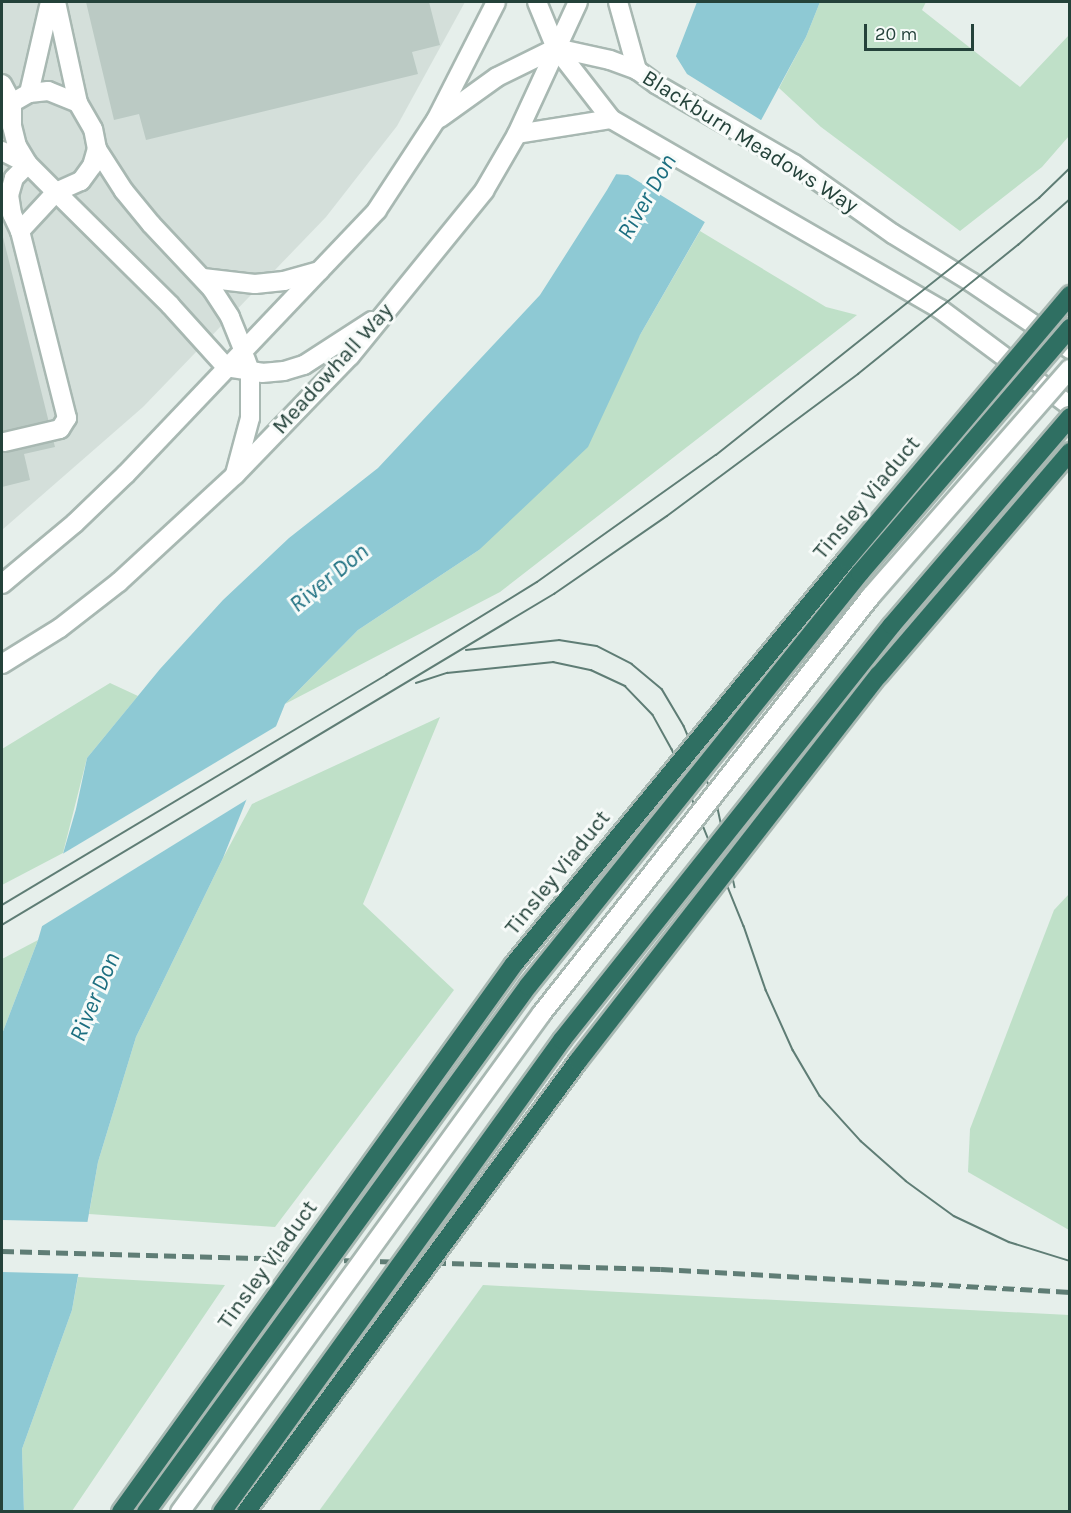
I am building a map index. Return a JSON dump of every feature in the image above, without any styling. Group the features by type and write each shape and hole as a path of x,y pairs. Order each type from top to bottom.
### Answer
{"highway":[{"name":"Tinsley Viaduct","path":"121,1512 514,964 847,559 1070,295"},
{"name":"Tinsley Viaduct","path":"146,1512 528,986 860,573 1070,328"},
{"path":"222,1512 562,1040 892,625 1070,417"},
{"path":"246,1512 578,1061 879,675 1070,452"}],"street":[{"path":"29,93 50,2"},
{"path":"56,2 78,103 93,129 97,149 124,191 151,224 203,278 230,317 243,349 250,371 250,418 235,475"},
{"path":"2,584 84,515 172,428 226,367 322,270 377,210 436,120 496,2"},
{"path":"436,120 497,77 556,48 537,2"},
{"name":"Meadowhall Way","path":"2,664 60,628 95,602 235,475 350,356 484,191 517,134 578,2"},
{"path":"618,2 637,70"},
{"name":"Blackburn Meadows Way","path":"556,48 610,60 637,70 656,84 794,164 893,234 971,282 1070,349"},
{"name":"Blackburn Meadows Way","path":"556,48 611,119 940,309 1070,406"},
{"path":"2,84 17,146 28,164 170,305 226,367 250,371 284,371 304,365 381,315"},
{"path":"7,101 29,93 48,91 78,103"},
{"path":"517,134 611,119"},
{"path":"20,231 56,192 81,181 92,166 97,149"},
{"path":"2,151 28,164"},
{"path":"4,442 60,429 67,418 20,231 12,214 9,195 14,178 28,164"},
{"path":"203,278 255,284 284,281 322,270"},
{"path":"180,1512 549,1004 871,596 1070,369"}],"shaded area":[{"path":"2,2 465,2 397,126 326,217 143,407 2,530"}],"green space":[{"path":"820,2 926,2 922,10 1020,87 1069,35 1069,136 1042,167 960,231 821,127 779,88 806,37"},
{"path":"700,231 826,307 857,315 500,592 285,704 358,630 479,550 640,335"},
{"path":"110,683 138,696 87,758 63,853 2,885 2,749"},
{"path":"440,717 363,904 454,990 275,1227 89,1214 98,1162 136,1037 223,858 252,804"},
{"path":"1069,894 1069,1230 968,1172 970,1129 1054,910"},
{"path":"38,940 2,1034 2,959"},
{"path":"78,1277 225,1285 72,1511 24,1511 22,1449 72,1310"},
{"path":"483,1285 1069,1315 1069,1511 319,1511"}],"water":[{"name":"River Don","path":"697,2 820,2 806,37 725,187 640,335 588,447 479,550 358,630 285,704 223,858 136,1037 98,1162 72,1310 22,1449 24,1512 2,1511 2,1034 38,940 76,809 87,758 160,669 223,600 289,538 378,468 540,295 607,190 659,100"}],"pier":[{"path":"674,53 687,74 764,122 708,224 628,175 613,174 657,98"},
{"path":"280,724 251,797 39,928 59,856"},
{"path":"2,1220 91,1222 81,1274 2,1272"}],"building":[{"path":"86,2 429,2 440,45 412,52 418,74 146,140 139,114 114,120"},
{"path":"2,233 55,447 24,454 30,480 2,487"}],"tram line":[{"path":"2,905 537,582 716,455 1039,198 1070,168"},
{"path":"2,925 554,594 667,516 858,374 1018,245 1070,199"},
{"path":"466,650 559,640 597,646 632,664 662,689 684,726 717,804 735,887"},
{"path":"416,683 447,673 553,662 591,670 625,686 653,715 672,749 744,926 766,990 793,1050 820,1096 861,1141 906,1181 954,1216 1009,1242 1070,1261"}],"railway":[{"path":"2,1251 661,1269 1070,1292"}]}
